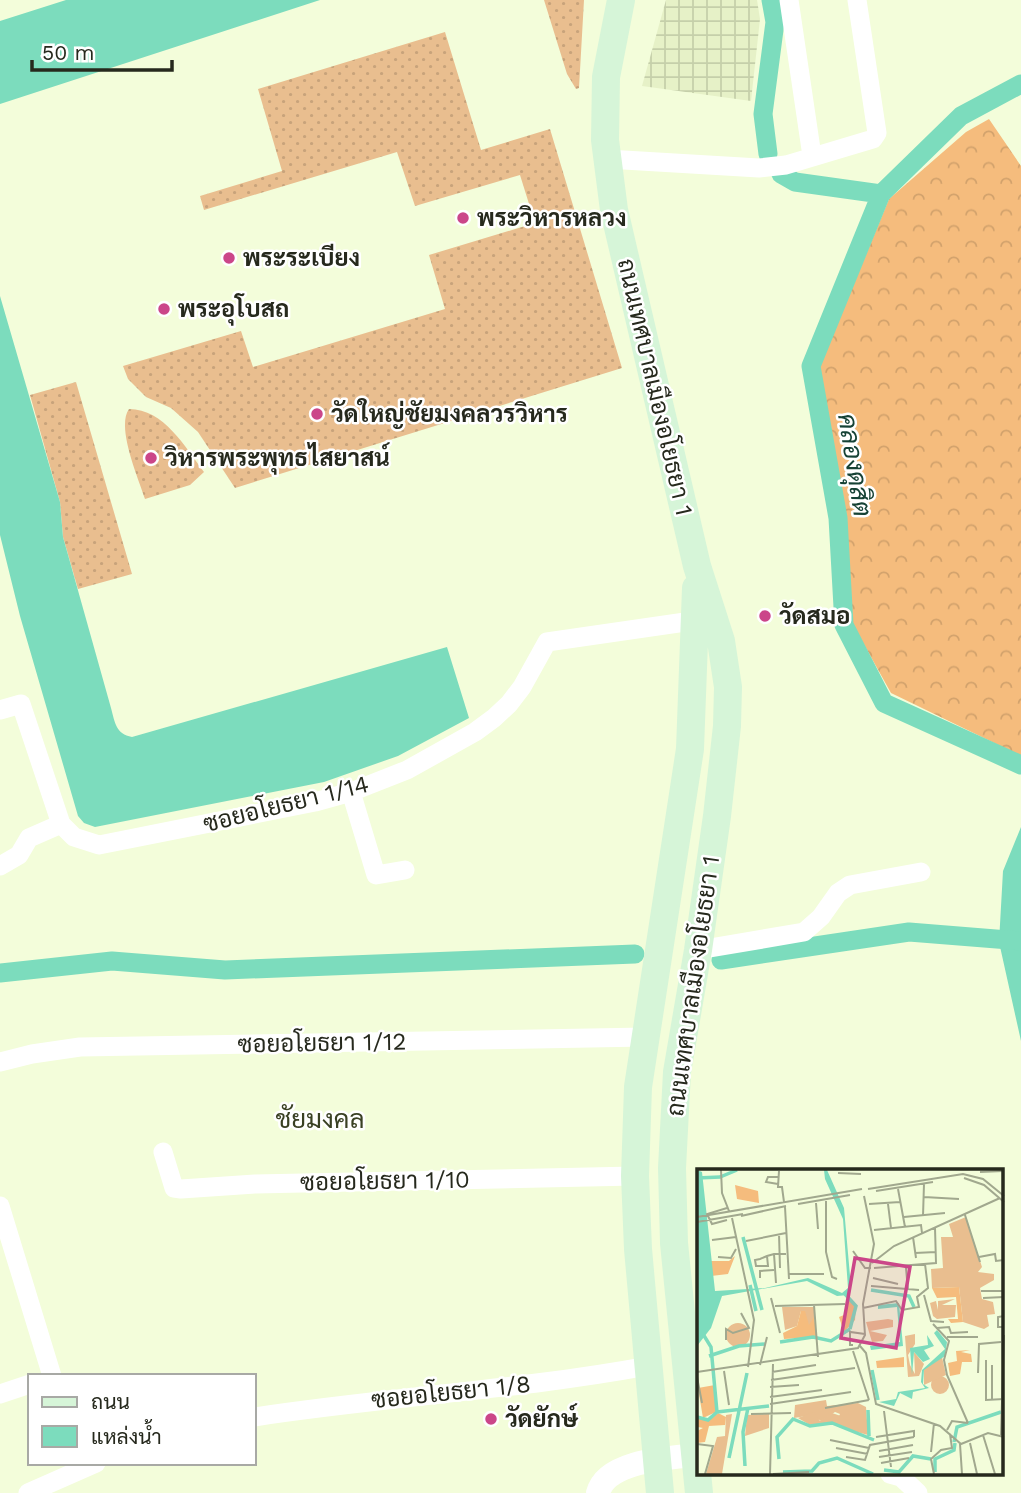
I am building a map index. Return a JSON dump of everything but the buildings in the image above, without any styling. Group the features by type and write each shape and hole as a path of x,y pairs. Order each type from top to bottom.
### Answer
{"main road":[{"name":"ถนนเทศบาลเมืองอโยธยา 1","path":"617,4 606,77 605,140 614,210 697,566 704,619 690,749 638,1087 635,1176 638,1249 660,1493"},
{"name":"ถนนเทศบาลเมืองอโยธยา 1","path":"697,1474 692,1353 674,1243 672,1168 677,1072 698,950 727,726 726,663 704,619"}],"street":[{"path":"789,0 812,156"},
{"path":"607,159 759,168 786,164 873,139 877,133 857,0"},
{"name":"ซอยอโยธยา 1/14","path":"61,824 74,836 99,845 351,792 407,771 494,719 522,687 547,642 704,619"},
{"path":"0,710 21,704 61,824 29,838 19,855 0,866"},
{"path":"351,792 376,875 405,870"},
{"path":"698,950 804,932 821,918 838,893 850,885 921,872"},
{"name":"ซอยอโยธยา 1/12","path":"0,1062 80,1047 645,1037"},
{"name":"ซอยอโยธยา 1/10","path":"163,1152 174,1188 181,1189 256,1184 635,1176"},
{"path":"0,1206 6,1244 51,1374"},
{"name":"ซอยอโยธยา 1/8","path":"256,1417 384,1399 571,1380 648,1366"},
{"path":"0,1394 28,1385"},
{"path":"598,1493 600,1487 616,1471 656,1460 695,1455"},
{"path":"28,1493 85,1466"},
{"path":"898,1476 918,1493"}],"shaded area":[{"path":"544,0 584,0 579,88 576,89 567,74"},
{"path":"666,0 757,0 760,19 751,101 642,86"},
{"path":"445,32 481,150 550,129 622,368 235,488 198,432 171,408 146,397 128,379 123,366 241,331 253,367 445,309 429,255 535,223 520,175 415,206 397,152 204,210 200,196 282,171 258,89"},
{"path":"76,382 132,574 78,589 63,537 60,502 30,395"},
{"path":"129,409 153,415 163,422 204,472 190,485 145,499 127,440 125,428"}],"green space":[{"path":"989,119 1021,166 1021,756 891,693 852,623 844,519 819,368 889,199 966,132"}],"water":[{"path":"66,0 320,0 0,104 0,21"},
{"path":"0,296 60,502 63,537 114,718 123,733 132,737 447,647 469,718 398,756 324,782 95,827 84,823 78,816 20,616 0,535"},
{"path":"1021,827 1021,1041 999,942 1003,871"}],"waterway":[{"name":"คลองดุสิต","path":"768,154 763,114 775,22 771,0"},
{"name":"คลองดุสิต","path":"1021,84 961,116 881,194 811,366 838,518 844,625 884,703 1021,765"},
{"name":"คลองดุสิต","path":"781,174 795,182 881,194"},
{"path":"721,960 909,932 1021,941"},
{"path":"0,973 112,961 225,970 635,954"}],"place":[{"name":"พระวิหารหลวง","path":"463,218"},
{"name":"พระระเบียง","path":"229,258"},
{"name":"พระอุโบสถ","path":"164,309"},
{"name":"วัดใหญ่ชัยมงคลวรวิหาร","path":"317,414"},
{"name":"วิหารพระพุทธไสยาสน์","path":"151,458"},
{"name":"วัดสมอ","path":"765,616"},
{"name":"วัดยักษ์","path":"491,1419"}],"district":[{"name":"ชัยมงคล","path":"320,1119"}]}
